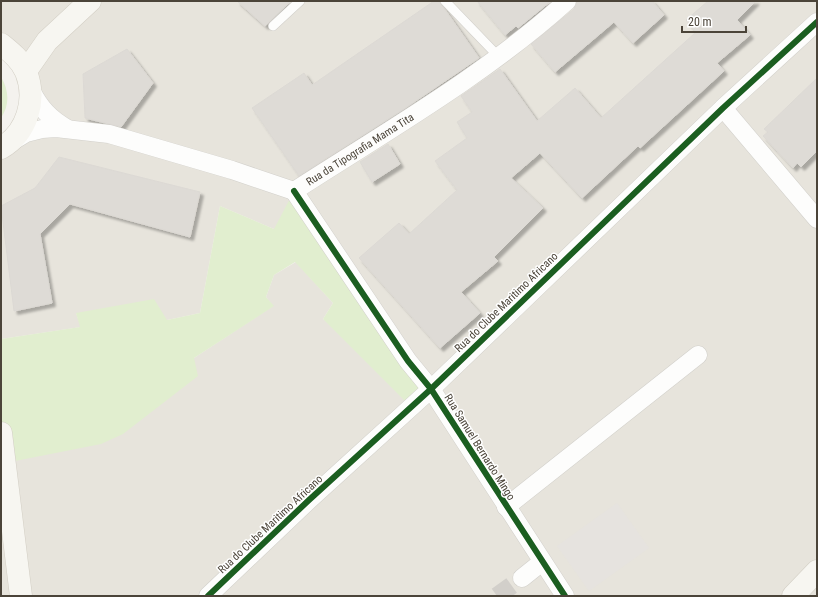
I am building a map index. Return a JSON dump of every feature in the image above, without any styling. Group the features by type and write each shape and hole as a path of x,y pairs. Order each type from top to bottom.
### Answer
{"main road":[{"path":"28,81 47,41 90,1"},
{"path":"1,44 15,55 28,81 30,110 21,130 4,148"},
{"path":"1,433 21,596"},
{"path":"793,596 816,576"}],"street":[{"name":"Rua da Tipografia Mama Tita","path":"4,148 26,133 42,129 110,134 232,170 294,191 499,57 540,25 567,1"},
{"name":"Rua do Clube Maritimo Africano","path":"208,596 309,500 431,389 723,108 817,22"},
{"path":"28,81 39,106 53,120 71,130"},
{"path":"723,108 815,212"},
{"name":"Rua Samuel Bernardo Mingo","path":"294,191 408,361 431,389 565,596"},
{"path":"506,507 698,355"},
{"path":"522,578 542,562"}],"lane":[{"path":"273,26 300,1"},
{"path":"445,1 499,57"}],"shaded area":[{"path":"1,1 817,1 817,596 1,596 1,433 194,358 273,306 266,297 274,275 296,262 333,303 323,319 431,389 274,229 220,206 200,313 167,320 76,313 81,327 1,339 1,152 56,128 1,44"},
{"path":"617,503 649,548 589,591 557,546"}],"green space":[{"path":"1,77 6,87 7,103 1,118"},
{"path":"294,191 431,389 411,407 323,319 333,303 295,262 274,275 266,297 274,306 194,358 198,376 123,434 101,444 5,463 1,433 1,339 80,327 76,313 154,299 167,320 200,313 220,206 274,229"}],"building":[{"path":"237,1 291,1 265,26"},
{"path":"434,1 439,1 479,58 404,109 299,176 252,108 304,73 312,85"},
{"path":"477,1 551,1 518,28 516,26 505,35"},
{"path":"577,1 652,1 664,15 633,43 614,22 555,72 531,44 574,9"},
{"path":"708,1 756,1 737,20 750,35 717,63 724,71 640,148 638,146 582,198 540,153 511,178 543,208 494,257 498,261 461,292 480,313 440,348 359,258 399,223 409,234 457,190 435,161 467,138 457,122 472,112 461,96 500,69 537,121 575,88 601,118 696,32 686,20"},
{"path":"127,49 153,83 121,127 85,118 83,74"},
{"path":"817,78 817,151 801,167 797,163 793,168 763,136 768,132 764,129"},
{"path":"388,144 400,164 372,182 360,162"},
{"path":"59,157 200,192 190,237 70,204 40,234 52,303 14,311 1,206 35,188"}],"tunnel":[{"path":"497,596 522,578"}],"cycle path":[{"path":"208,596 309,500 431,389 723,108 817,22"},
{"path":"294,191 408,361 431,389 565,596"}]}
